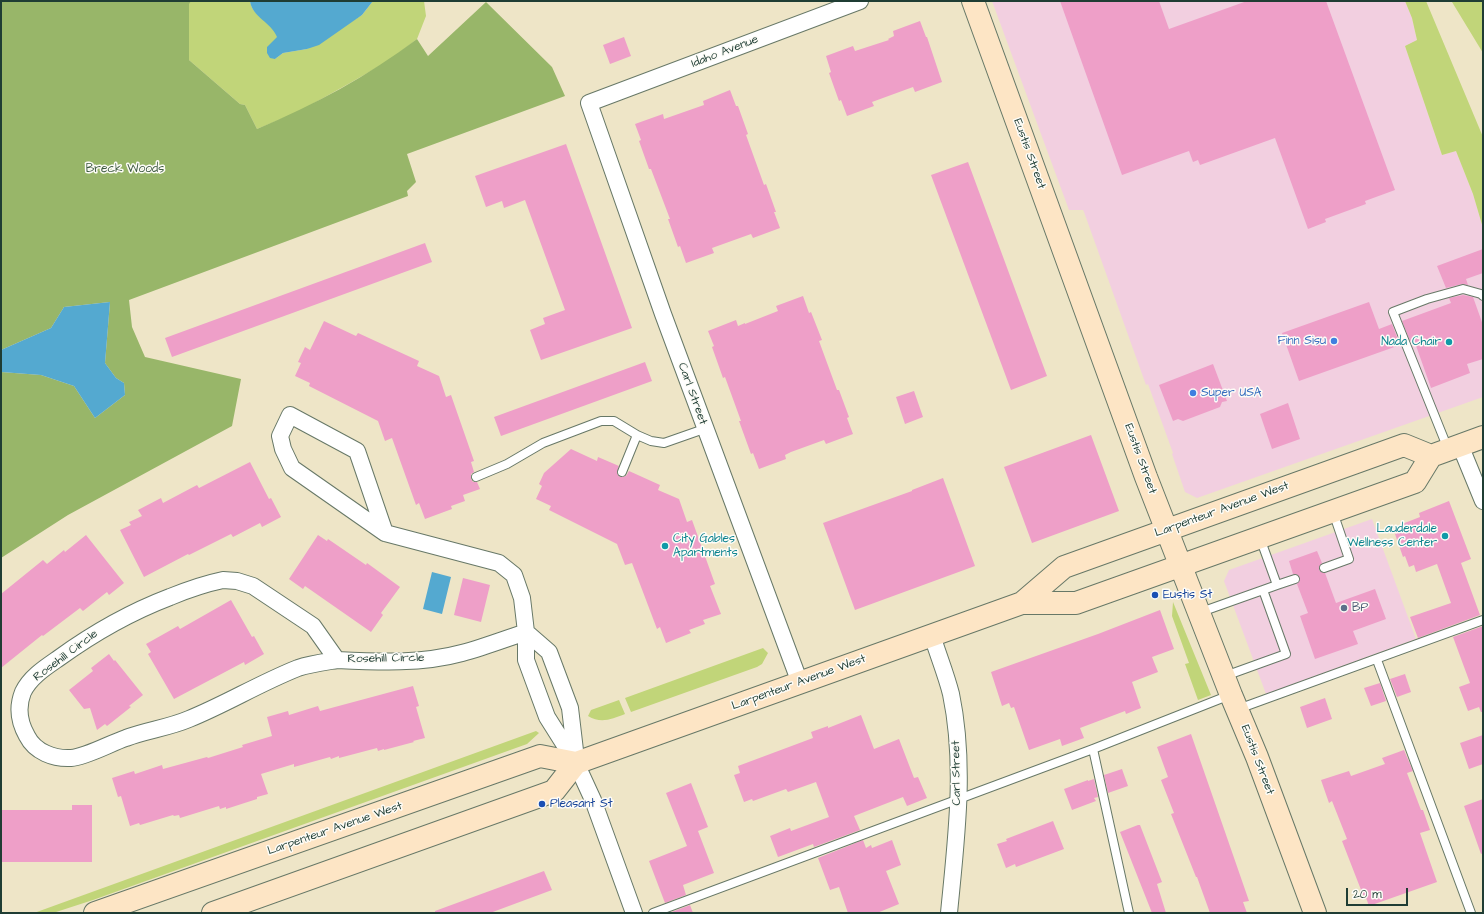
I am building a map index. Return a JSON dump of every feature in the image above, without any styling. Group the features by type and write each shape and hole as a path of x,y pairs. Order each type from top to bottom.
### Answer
{"main road":[{"name":"Eustis Street","path":"973,1 1180,566 1257,757 1314,913"},
{"path":"1446,450 1483,437"},
{"name":"Larpenteur Avenue West","path":"1022,603 1064,567 1404,445 1446,450"},
{"name":"Larpenteur Avenue West","path":"94,913 540,756 576,762 1022,603 1076,603 1415,482 1446,450"},
{"path":"213,913 554,791 576,762"}],"street":[{"name":"Idaho Avenue","path":"589,103 860,1"},
{"name":"Carl Street","path":"589,103 662,314 800,682"},
{"path":"385,533 357,451 290,415 280,436 283,449 292,468 385,533 499,563 514,575 522,598 526,632 526,660 547,717 576,762 593,800 634,913"},
{"path":"1446,450 1483,501"},
{"name":"Rosehill Circle","path":"337,660 313,626 253,586 237,581 223,580 202,584 152,604 107,626 78,644 32,679 23,691 20,704 20,719 32,746 46,754 72,758 128,737 187,720 217,708 262,684 299,668 337,660 380,662 433,659 462,653 526,632"},
{"path":"526,632 549,652 570,708 576,762"},
{"name":"Carl Street","path":"932,635 947,679 952,702 958,760 959,799 949,913"}],"lane":[{"path":"1446,450 1393,312 1427,299 1463,289 1481,294 1483,296"},
{"path":"476,477 507,464 543,443 601,421 614,421 637,435 651,441 664,443 704,429"},
{"path":"622,472 637,435"},
{"path":"1324,568 1350,559 1332,512"},
{"path":"1260,537 1278,585"},
{"path":"1199,613 1295,579"},
{"path":"1231,694 1286,654 1263,590"},
{"path":"653,913 1093,749 1231,694 1377,660 1483,620"},
{"path":"1377,660 1471,913"},
{"path":"1093,749 1129,913"}],"shaded area":[{"path":"992,1 1405,1 1412,18 1417,41 1405,46 1442,155 1456,151 1473,194 1483,228 1483,397 1197,498 1185,492 1172,454 1173,453 1148,384 1146,385 1084,212 1083,210 1069,210"},
{"path":"1372,519 1416,639 1266,694 1224,581 1229,570"}],"green space":[{"name":"Breck Woods","path":"1,1 191,1 189,4 189,60 240,104 245,105 257,129 320,100 340,89 398,53 417,39 428,56 486,2 552,67 565,96 407,154 416,182 407,191 408,196 129,300 132,327 145,357 241,379 232,426 68,515 1,558 1,372 41,375 74,386 95,418 125,395 124,383 116,378 105,363 110,302 64,307 51,328 1,350"},
{"path":"191,1 250,1 254,11 275,31 277,36 277,44 275,59 283,53 307,49 362,15 373,1 424,1 426,16 417,39 390,60 298,112 257,129 245,105 240,104 189,60 189,3"},
{"path":"1405,1 1426,1 1483,137 1483,228 1473,194 1456,151 1442,155 1405,46 1417,40 1412,18"},
{"path":"1451,1 1483,1 1483,53 1452,2"},
{"path":"1173,602 1211,695 1198,700 1185,664 1189,663 1172,616"},
{"path":"763,648 768,653 762,664 757,667 631,712 625,698"},
{"path":"619,700 625,714 606,720 597,720 588,716 591,710"},
{"path":"536,731 539,733 527,744 93,900 53,913 34,913"}],"water":[{"path":"250,1 373,1 362,15 319,45 307,49 283,53 275,59 270,58 267,53 267,47 277,37 271,27 251,7"},
{"path":"110,302 105,363 116,378 124,383 125,395 95,418 74,386 41,375 1,372 1,350 51,328 64,307"},
{"path":"432,572 451,577 442,614 423,609"}],"building":[{"path":"1060,1 1159,1 1169,29 1247,1 1326,1 1395,190 1365,201 1366,204 1325,219 1326,222 1308,229 1275,138 1200,165 1198,160 1193,162 1189,151 1122,175"},
{"path":"920,21 942,82 915,92 913,87 872,102 874,106 847,116 841,100 839,101 829,73 831,72 826,56 853,46 855,51 889,40 888,39 894,36 893,31"},
{"path":"624,37 631,56 610,64 603,45"},
{"path":"730,90 736,106 738,106 748,134 746,135 764,185 766,184 780,228 753,238 751,234 712,248 714,253 686,263 680,246 678,247 668,219 670,219 651,169 649,169 639,141 641,140 635,124 663,114 664,119 704,105 703,101"},
{"path":"566,144 632,328 541,360 530,330 545,324 543,318 565,310 525,200 504,208 502,201 486,207 475,176"},
{"path":"968,162 1047,376 1011,390 931,175"},
{"path":"425,243 432,262 172,357 165,338"},
{"path":"1483,249 1483,273 1466,279 1468,285 1462,284 1446,288 1437,266"},
{"name":"Nada Chair","path":"1463,295 1473,297 1483,325 1483,359 1467,364 1470,373 1431,388 1414,340 1410,341 1402,321 1451,303 1449,298"},
{"path":"803,296 809,313 811,312 822,340 819,341 837,390 839,390 849,417 847,418 853,434 826,444 824,440 791,452 785,455 786,459 759,469 753,453 751,454 725,377 723,378 712,347 714,346 708,331 736,320 738,326 745,324 778,311 776,306"},
{"name":"Finn Sisu","path":"1369,302 1379,329 1392,324 1400,345 1299,381 1282,333"},
{"path":"324,321 356,336 358,333 419,361 417,366 439,376 446,397 451,395 474,461 471,462 474,472 471,474 471,479 473,482 477,482 480,489 463,495 465,501 451,506 452,509 425,519 419,503 416,505 392,438 385,441 378,421 309,386 310,383 295,376 301,363 298,362 305,347 310,350"},
{"path":"645,362 652,381 501,436 494,417"},
{"name":"Super USA","path":"1213,364 1227,401 1222,402 1220,407 1183,421 1178,419 1173,421 1159,385"},
{"path":"914,391 923,417 905,424 896,397"},
{"path":"1288,403 1300,439 1272,449 1260,414"},
{"path":"1091,435 1119,511 1032,543 1004,467"},
{"name":"City Gables Apartments","path":"571,449 597,461 598,457 619,466 617,473 620,477 626,476 629,471 660,485 658,490 679,499 687,522 692,520 715,584 710,586 721,614 703,620 705,624 689,630 691,633 666,643 660,627 657,629 632,563 625,565 617,544 549,510 551,506 536,499 542,486 539,484 544,473"},
{"path":"250,462 269,499 271,498 281,517 262,527 260,523 233,537 231,534 144,577 120,530 131,525 129,522 142,516 138,510 161,498 163,503 197,485 199,488"},
{"path":"943,478 975,566 855,610 823,523 912,491"},
{"path":"1449,501 1471,559 1461,563 1480,615 1418,638 1410,617 1451,603 1437,564 1416,572 1414,565 1409,567 1405,556 1403,557 1395,534 1404,530 1402,524 1420,517 1419,513"},
{"path":"86,535 124,583 109,595 107,592 83,611 80,608 43,636 42,635 1,668 1,594 43,560 47,564"},
{"path":"318,535 327,541 328,539 366,565 367,563 400,587 381,613 383,615 371,632 305,586 303,589 289,579"},
{"name":"BP","path":"1317,551 1322,563 1319,570 1325,573 1336,603 1375,589 1386,619 1353,631 1358,644 1315,659 1300,616 1308,613 1297,584 1300,578 1298,575 1293,574 1289,561"},
{"path":"463,578 490,585 481,622 454,615"},
{"path":"231,600 252,637 254,636 264,654 245,665 244,662 174,699 148,654 151,652 146,644 178,626 180,629"},
{"path":"1160,610 1174,649 1152,657 1158,672 1132,682 1141,708 1126,714 1125,711 1080,728 1084,738 1062,746 1060,739 1029,750 1014,707 1011,708 1009,703 1002,706 991,672"},
{"path":"1483,626 1483,712 1481,712 1479,707 1468,711 1459,687 1470,683 1453,637"},
{"path":"109,654 143,695 129,706 131,707 107,726 105,724 97,730 90,708 84,709 69,690 93,671 91,668"},
{"path":"1405,674 1411,692 1397,697 1390,679"},
{"path":"1380,683 1386,701 1371,706 1364,688"},
{"path":"413,686 419,706 416,707 425,738 384,750 378,751 377,748 339,758 339,756 331,759 330,757 294,767 294,764 261,774 268,794 257,797 257,799 226,809 226,807 220,809 219,806 180,818 179,815 173,815 140,825 139,823 130,826 121,796 118,797 112,778 134,771 135,774 162,765 163,769 207,757 208,758 243,747 242,745 272,736 267,717 288,711 289,715 318,706 320,711"},
{"path":"1325,698 1332,719 1307,728 1300,707"},
{"path":"861,715 874,749 899,739 914,778 918,777 927,798 907,806 903,797 854,816 860,830 814,847 813,844 778,857 770,836 790,828 791,831 829,817 816,782 788,792 786,789 753,801 752,799 744,802 734,775 740,773 738,766 813,738 811,732 828,726 828,728"},
{"path":"1191,734 1249,901 1243,902 1247,913 1210,913 1171,814 1174,813 1161,780 1168,777 1157,747"},
{"path":"1483,735 1483,764 1469,769 1460,743"},
{"path":"1404,750 1413,771 1407,773 1430,830 1420,833 1437,882 1369,906 1365,895 1363,895 1342,841 1347,839 1332,801 1329,803 1321,780 1349,771 1351,776 1385,764 1382,758"},
{"path":"1122,769 1128,786 1108,793 1104,775"},
{"path":"1094,779 1098,797 1094,798 1096,801 1072,810 1064,789"},
{"path":"691,783 708,827 698,831 714,873 683,885 686,895 665,903 649,861 687,846 666,793"},
{"path":"1483,799 1483,853 1481,854 1464,806"},
{"path":"72,805 92,805 92,862 1,862 1,810 72,810"},
{"path":"1053,821 1064,849 1016,867 1015,864 1006,868 997,844 1007,841 1006,839"},
{"path":"1140,825 1162,882 1157,884 1166,913 1152,913 1120,832"},
{"path":"863,840 866,848 871,845 872,848 892,840 901,865 886,871 899,904 877,913 848,913 839,887 830,890 818,858"},
{"path":"544,871 552,890 490,913 435,913 435,911"},
{"path":"690,905 693,913 669,913"}],"place":[{"name":"Finn Sisu","path":"1334,341"},
{"name":"Nada Chair","path":"1449,342"},
{"name":"Super USA","path":"1193,393"},
{"name":"Lauderdale Wellness Center","path":"1445,536"},
{"name":"City Gables Apartments","path":"665,546"},
{"name":"Eustis St","path":"1155,595"},
{"name":"BP","path":"1344,608"},
{"name":"Pleasant St","path":"542,804"}]}
